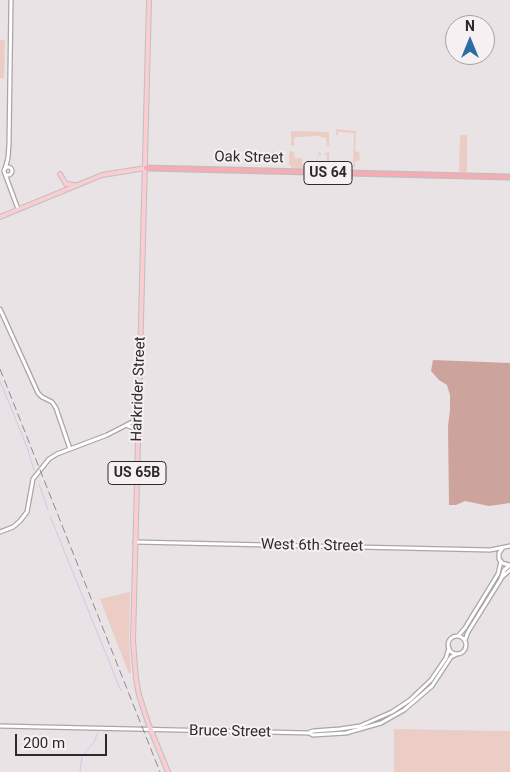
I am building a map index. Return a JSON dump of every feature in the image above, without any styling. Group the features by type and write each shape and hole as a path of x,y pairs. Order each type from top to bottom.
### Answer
{"highway":[{"name":"Oak Street","path":"146,168 510,177"}],"main road":[{"name":"Harkrider Street","path":"149,0 133,641 139,695 168,772"},
{"name":"Oak Street","path":"0,217 108,173 146,168"},
{"path":"60,174 66,184 74,186 80,184"}],"street":[{"path":"7,180 12,171 8,158 11,0"},
{"path":"8,158 5,174 18,209"},
{"path":"5,169 10,168"},
{"path":"5,174 10,175"},
{"path":"0,309 38,393 55,406 70,449"},
{"path":"0,532 13,527 27,512 33,479 49,459 128,426 138,419"},
{"path":"128,426 133,427 138,433"},
{"name":"West 6th Street","path":"135,542 490,550 510,546"},
{"path":"504,547 500,551 498,574 465,628 458,636 454,636 450,640 449,648 451,652 457,654 465,650 465,640 468,632 504,570 510,565"},
{"path":"490,550 499,556"},
{"path":"500,561 510,565"},
{"path":"500,579 510,570"},
{"path":"458,636 465,640"},
{"name":"Bruce Street","path":"309,733 360,726 392,712 410,700 431,680 446,658 449,648"},
{"name":"Bruce Street","path":"0,726 151,731 309,733 313,735 346,733 381,724 404,710 425,694 439,677 451,657 457,654"},
{"path":"360,726 376,722 381,724 382,720 392,714 392,712"}],"shaded area":[{"path":"0,40 5,40 4,78 0,78"},
{"path":"336,129 356,131 355,151 359,152 360,158 359,161 355,161 355,169 353,165 354,133 338,132 338,135 336,135"},
{"path":"291,131 329,132 329,146 327,146 326,138 318,136 296,137 294,138 294,145 291,146"},
{"path":"460,135 467,135 467,172 459,172"},
{"path":"290,151 294,152 295,158 302,158 302,166 317,166 318,152 321,155 318,155 318,162 324,164 327,162 327,155 325,153 329,152 329,165 325,169 292,168 289,164"},
{"path":"433,360 510,363 510,503 489,506 465,501 456,505 449,505 448,426 450,395 447,385 439,380 431,371"},
{"path":"130,592 129,638 131,673 129,674 100,599"},
{"path":"394,729 510,731 510,772 394,772"}],"waterway":[{"path":"0,381 27,447 34,470"},
{"path":"39,484 48,510"},
{"path":"50,516 121,691"},
{"path":"80,772 82,756 94,742 98,732"}],"railway":[{"path":"0,369 160,772"}]}
